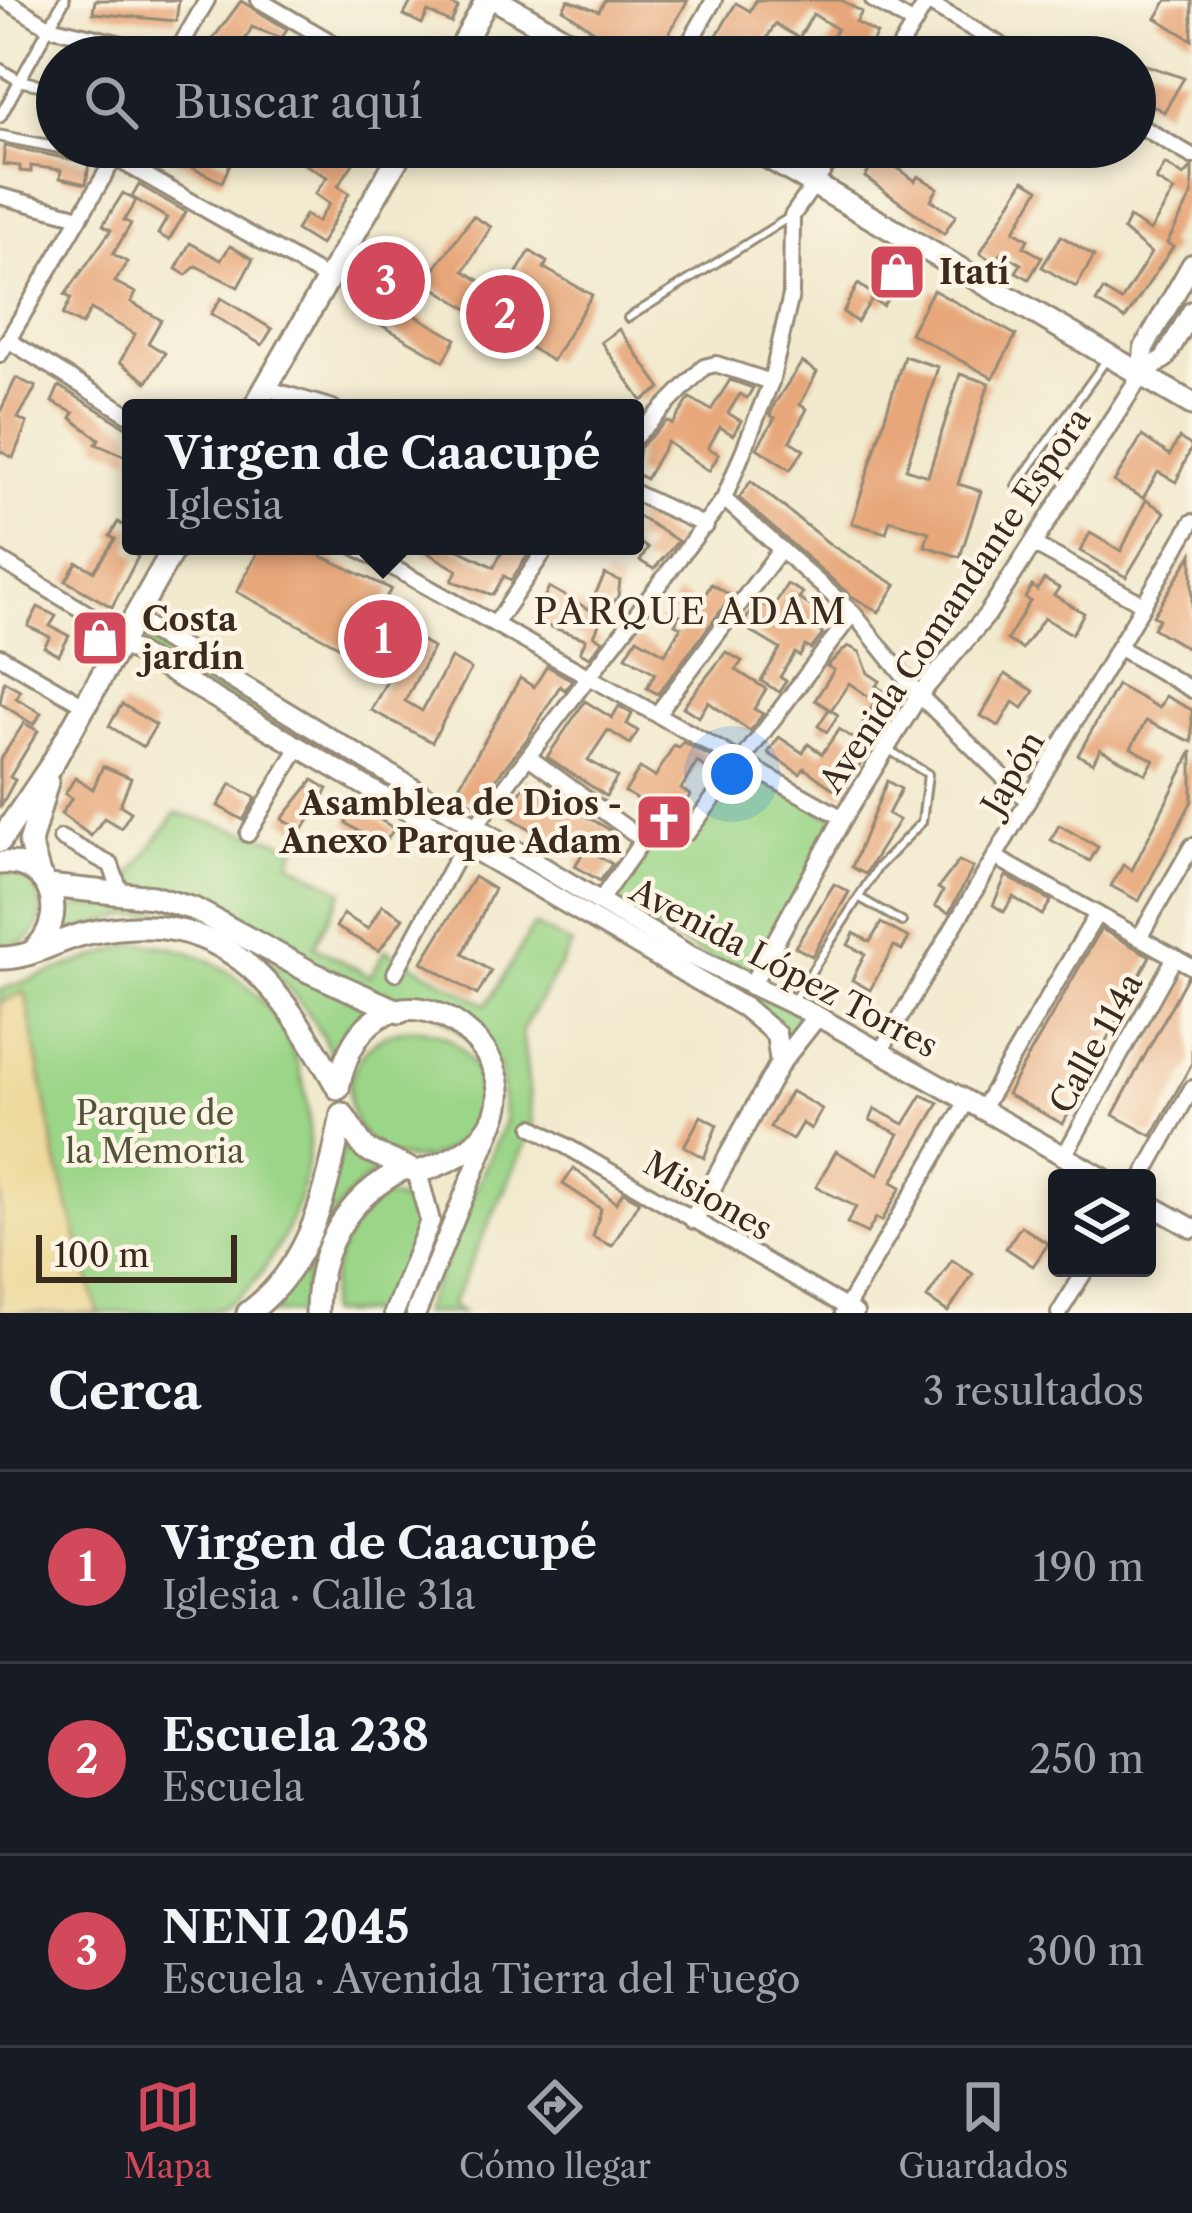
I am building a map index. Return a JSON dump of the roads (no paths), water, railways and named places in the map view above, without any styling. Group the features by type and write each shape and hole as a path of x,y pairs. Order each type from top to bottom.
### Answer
{"main road":[{"path":"467,36 487,0"},
{"path":"497,0 560,36"},
{"path":"259,399 392,168"},
{"path":"786,168 1192,404"},
{"name":"Avenida Comandante Espora","path":"1141,375 1144,348 1192,264"},
{"name":"Avenida Comandante Espora","path":"1141,375 1165,358 1192,311"},
{"path":"4,827 52,764 170,555"},
{"name":"Avenida López Torres","path":"125,632 297,750 817,1016 1087,1169"},
{"name":"Avenida López Torres","path":"125,632 746,1008 776,1034 780,1063"},
{"path":"31,952 43,943 55,915 30,843 52,764"},
{"path":"0,863 26,866 64,892 121,893 213,917 310,972 400,1012"},
{"path":"0,958 91,932 136,926 205,940 262,974 281,993 338,1088 342,1114 325,1195 310,1234 277,1289 248,1313"},
{"path":"338,1088 356,1039 376,1022 400,1012 439,1012 472,1031 493,1064 492,1135 416,1313"},
{"path":"694,1219 780,1063 817,1016"},
{"path":"317,1313 322,1263 343,1219 373,1186 466,1152 484,1133 496,1103"},
{"path":"342,1114 365,1149 410,1170 430,1221 394,1313"},
{"path":"1156,1208 1192,1228"}],"street":[{"path":"5,0 49,27 86,36"},
{"path":"44,36 64,0"},
{"path":"186,36 207,0"},
{"path":"259,0 321,36"},
{"path":"693,36 714,0"},
{"path":"873,0 914,23"},
{"path":"906,36 927,1 986,36"},
{"path":"0,117 36,51"},
{"path":"0,69 36,84"},
{"path":"1156,135 1192,156"},
{"path":"0,136 36,143"},
{"path":"0,354 109,168"},
{"path":"144,168 328,279"},
{"path":"395,973 468,838 724,499 771,382 791,295 791,216 828,168"},
{"path":"0,196 80,218"},
{"path":"8,340 122,410"},
{"path":"644,428 704,367 716,364 771,382"},
{"name":"Avenida Comandante Espora","path":"752,986 843,818 919,695 987,614 1141,375"},
{"path":"266,388 303,399"},
{"path":"644,497 706,526"},
{"path":"724,499 853,613 919,695 1028,801"},
{"name":"Japón","path":"880,1052 1192,522"},
{"path":"1033,544 1143,604"},
{"path":"657,714 782,549"},
{"path":"370,555 843,818"},
{"path":"495,624 542,555"},
{"path":"0,560 125,632"},
{"path":"598,903 643,840 688,832 738,759 853,613"},
{"path":"1118,647 1192,690"},
{"path":"0,656 84,705"},
{"path":"248,834 297,750"},
{"path":"530,758 643,840"},
{"path":"61,838 111,865 121,893"},
{"name":"Calle 114a","path":"1139,938 1192,846"},
{"path":"995,857 1192,967"},
{"path":"848,1311 1097,914"},
{"name":"Calle 114a","path":"1064,1156 1175,957"},
{"path":"1147,1169 1192,1088"},
{"name":"Misiones","path":"533,1127 848,1311"},
{"path":"1059,1313 1081,1277"}],"lane":[{"path":"628,318 791,216"},
{"path":"1016,486 1110,356"},
{"path":"791,1004 810,967 878,867 922,823 928,774 886,748"},
{"path":"860,898 902,922"}],"place":[{"name":"Itatí","path":"897,272"},
{"name":"NENI 2045","path":"386,281"},
{"name":"Escuela 238","path":"505,314"},
{"name":"Costa jardín","path":"100,638"},
{"name":"Virgen de Caacupé","path":"383,639"},
{"name":"Asamblea de Dios - Anexo Parque Adam","path":"664,822"}],"district":[{"name":"PARQUE ADAM","path":"691,611"}],"park label":[{"name":"Parque de la Memoria","path":"155,1132"}]}
